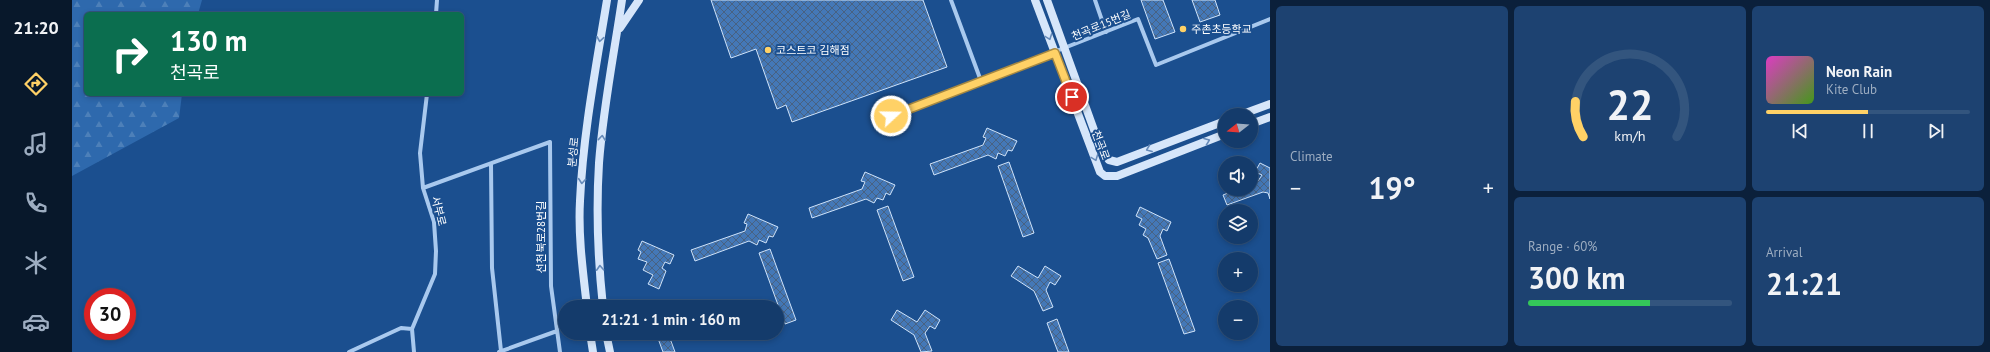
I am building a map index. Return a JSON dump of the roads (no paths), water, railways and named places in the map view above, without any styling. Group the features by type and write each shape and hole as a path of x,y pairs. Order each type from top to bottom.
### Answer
{"main road":[{"name":"분성로","path":"586,300 582,259 580,202 588,118 606,0"},
{"path":"602,300 598,239 599,163 622,0"},
{"path":"617,32 639,0"},
{"name":"천곡로","path":"1035,0 1100,172 1106,176 1117,176 1218,137"},
{"name":"천곡로","path":"1047,0 1066,48 1102,152 1109,160 1117,162 1218,124"},
{"path":"1258,108 1270,104"},
{"path":"1258,121 1270,117"},
{"path":"591,340 593,352"},
{"path":"607,340 610,352"}],"street":[{"path":"436,12 437,0"},
{"path":"951,0 981,81"},
{"path":"1095,0 1106,32"},
{"name":"천곡로15번길","path":"891,116 1055,53 1138,19 1156,65 1270,19"},
{"name":"서부로","path":"412,329 435,274 436,251 434,222 423,188 420,153 427,96"},
{"name":"선천북로28번길","path":"491,164 550,142 550,286 560,352"},
{"path":"423,188 491,164 492,268 500,352 557,331"},
{"path":"349,352 401,328 412,329 414,352"}],"place":[{"name":"주촌초등학교","path":"1183,29"},
{"name":"코스트코 김해점","path":"768,50"}]}
